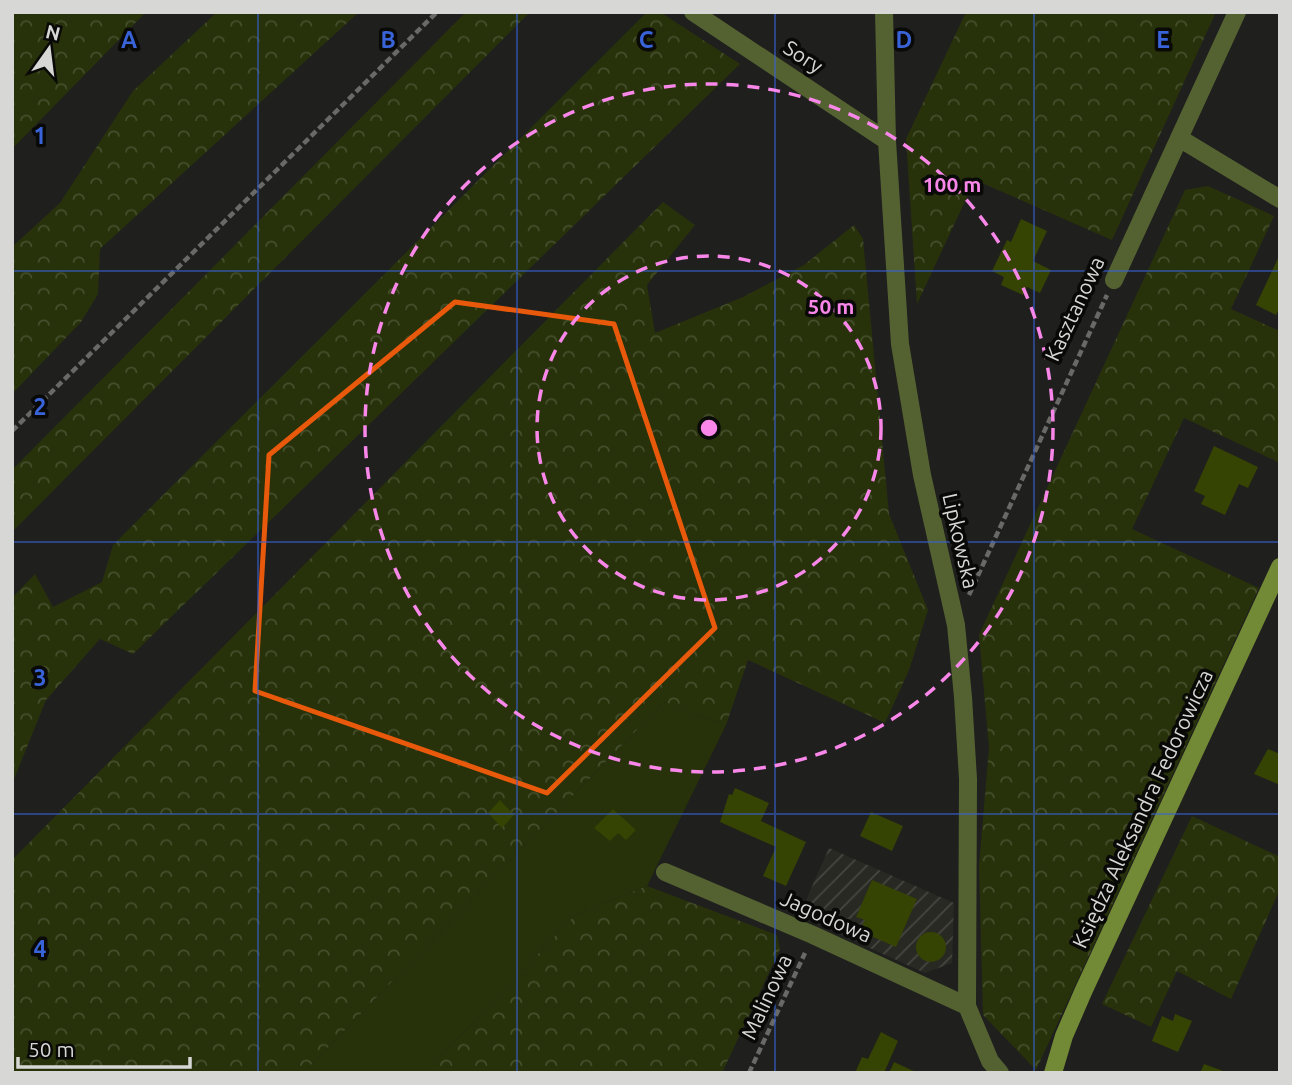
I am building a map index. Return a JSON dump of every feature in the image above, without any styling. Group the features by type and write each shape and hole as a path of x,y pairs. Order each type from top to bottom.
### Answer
{"street":[{"name":"Sory","path":"693,12 887,141"},
{"name":"Lipkowska","path":"884,12 887,141 900,344 922,475 956,625 968,779 967,1006 990,1061 1000,1073"},
{"name":"Kasztanowa","path":"1114,280 1237,12"},
{"path":"1178,138 1280,199"},
{"name":"Księdza Aleksandra Fedorowicza","path":"1053,1073 1064,1036 1083,992 1280,567"},
{"name":"Jagodowa","path":"665,872 813,935 967,1006"}],"path":[{"path":"12,431 438,12"},
{"name":"Kasztanowa","path":"956,625 1114,280"},
{"name":"Malinowa","path":"750,1073 813,935"}],"highlighted area":[{"path":"455,302 614,324 715,628 547,793 255,691 269,455"}],"shaded area":[{"path":"829,848 954,903 952,963 925,973 799,916"}],"green space":[{"path":"12,12 146,12 12,149"},
{"path":"217,12 359,12 100,249 98,294 81,322 12,394 12,247 60,203 133,91"},
{"path":"466,12 530,12 12,532 12,470"},
{"path":"647,12 660,12 740,64 133,654 100,639 46,700 12,784 12,598 35,574 53,607 102,582 113,545"},
{"path":"966,12 1216,12 1112,240 975,180 917,304 906,139"},
{"path":"1208,186 1274,216 1231,309 1280,331 1280,463 1184,418 1132,529 1259,588 1036,1070 983,1015 979,866 989,748 979,635 1185,190"},
{"path":"663,202 695,225 647,285 655,333 743,297 804,265 854,225 863,239 889,514 928,610 909,670 885,723 748,660 726,725 664,702 303,1073 12,1073 12,860"},
{"path":"664,702 726,725 647,886 575,915 425,1073 303,1073"},
{"path":"1192,816 1280,857 1280,889 1231,999 1177,971 1151,1027 1102,1004"},
{"path":"647,886 777,935 780,949 722,1073 425,1073 575,915"}],"building":[{"path":"1021,219 1047,231 1033,261 1051,270 1040,293 1027,287 1023,295 1001,285 1004,277 992,271 1007,240 1011,242"},
{"path":"1280,254 1280,307 1276,315 1256,305"},
{"path":"1214,446 1258,467 1248,488 1239,484 1225,515 1201,504 1205,496 1194,491"},
{"path":"1268,749 1280,754 1280,785 1254,774"},
{"path":"735,788 769,803 761,821 806,842 786,886 763,876 776,847 720,822 729,794 732,795"},
{"path":"500,800 514,815 502,828 488,813"},
{"path":"613,809 636,830 626,840 618,833 610,841 594,828"},
{"path":"871,812 903,826 892,851 860,836"},
{"path":"872,880 917,899 896,947 871,936 872,933 861,928 865,920 856,917"},
{"path":"931,932 942,936 946,947 942,958 931,962 920,958 916,947 920,936"},
{"path":"1175,1014 1192,1021 1178,1052 1152,1041 1162,1016 1173,1021"},
{"path":"881,1032 898,1041 884,1073 855,1073 862,1057 868,1059"},
{"path":"894,1062 918,1073 889,1073"},
{"path":"1204,1064 1226,1072 1226,1073 1200,1073"}]}
